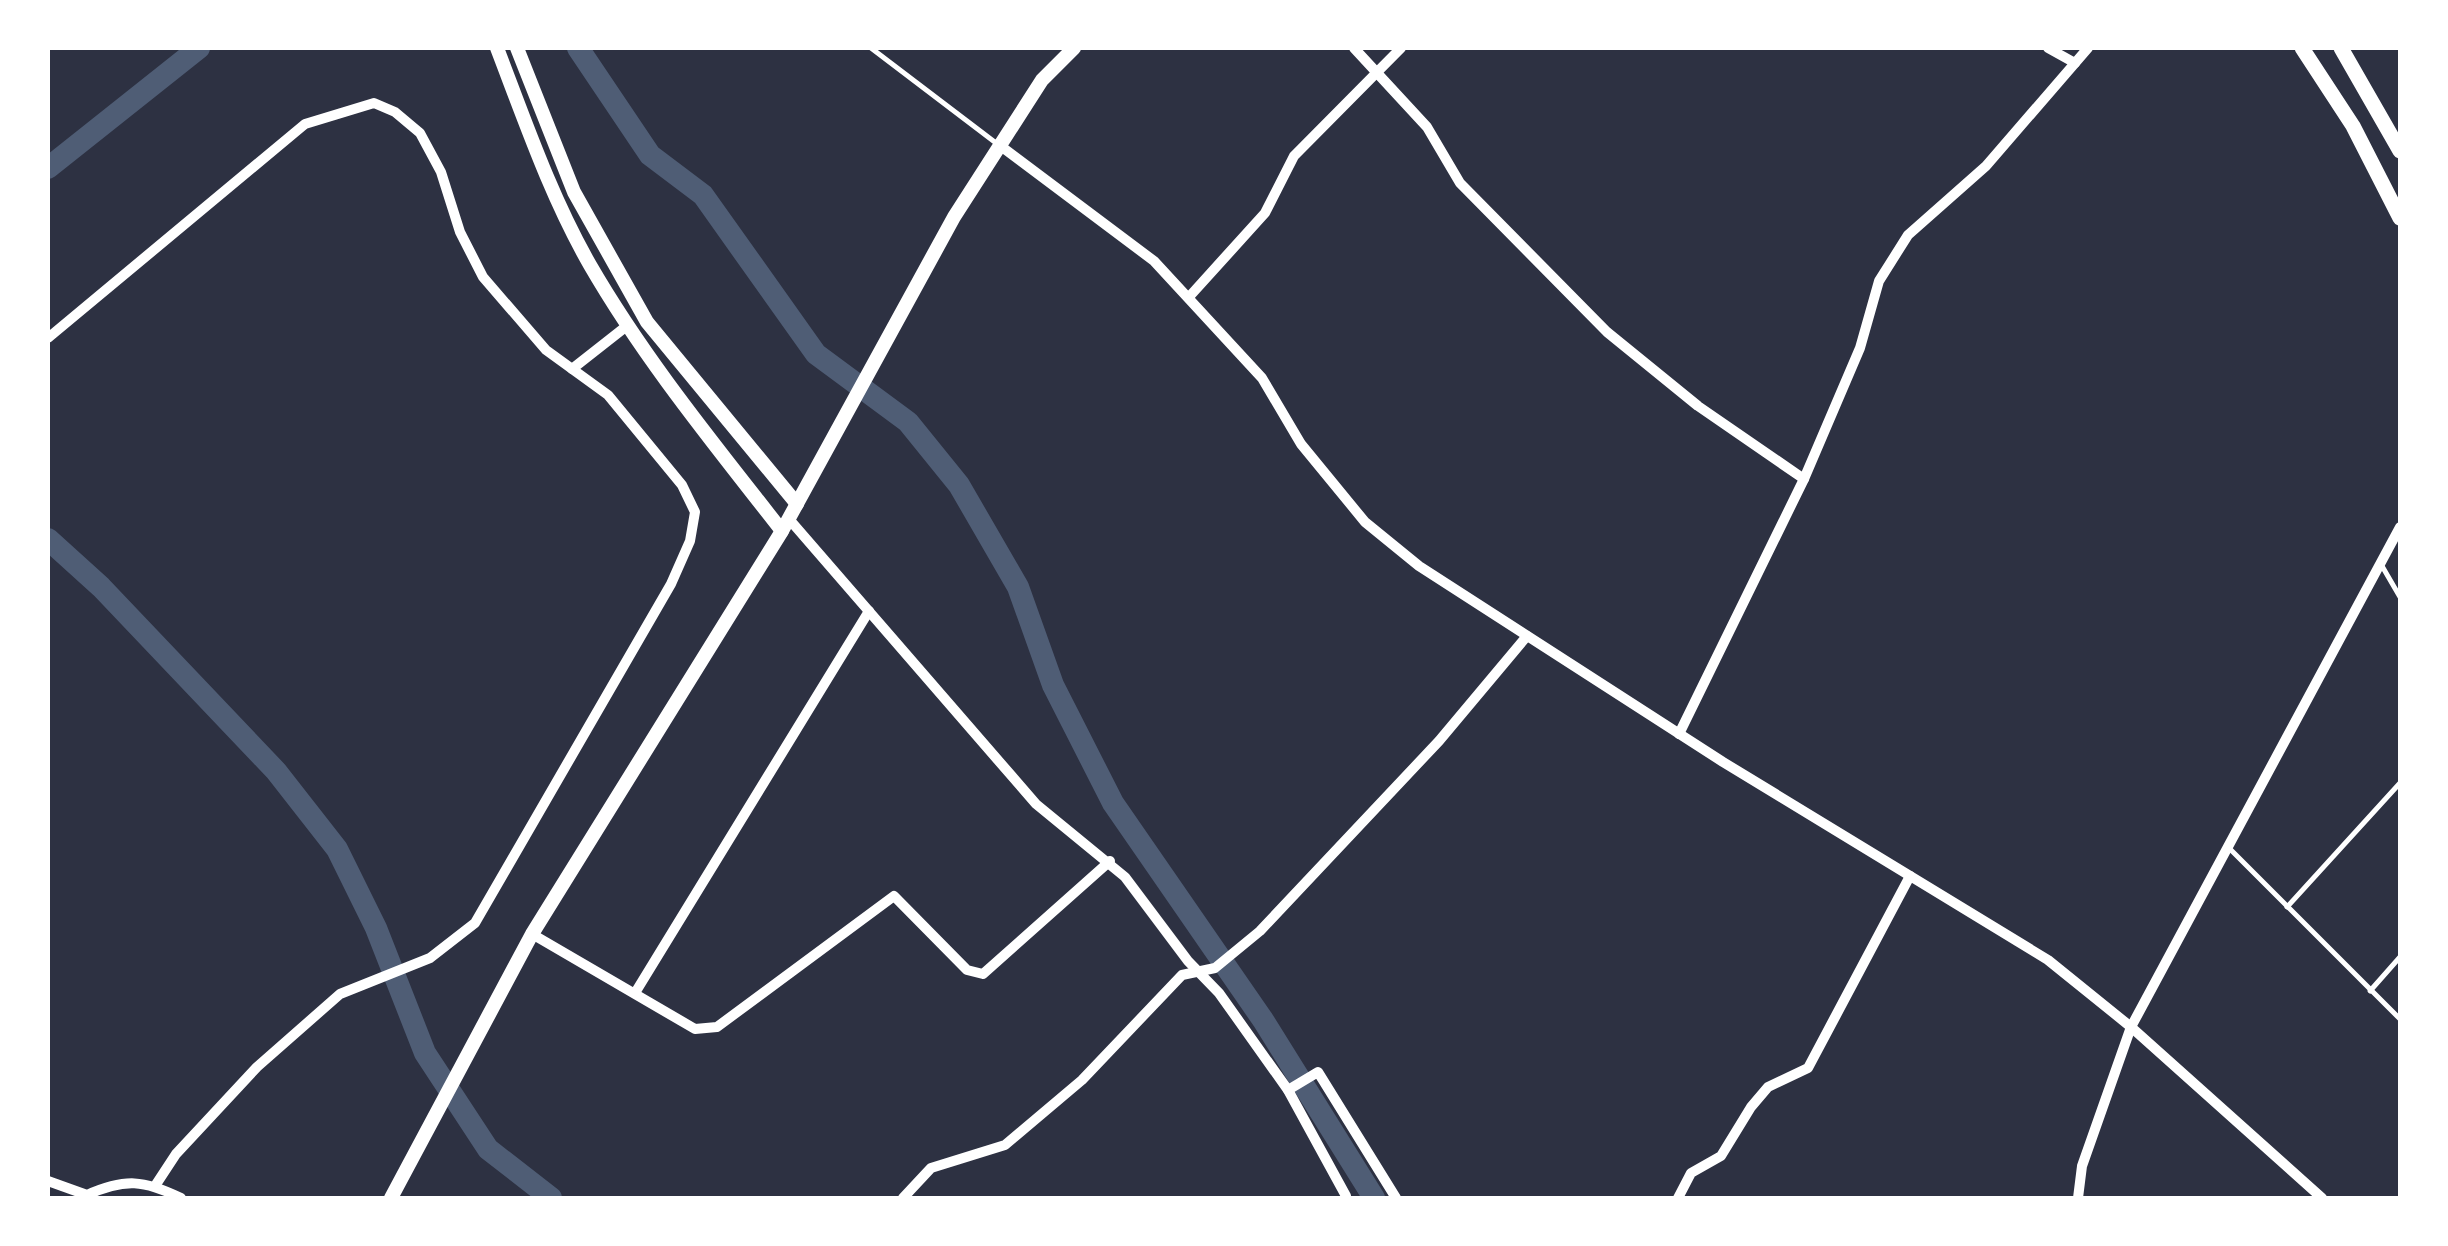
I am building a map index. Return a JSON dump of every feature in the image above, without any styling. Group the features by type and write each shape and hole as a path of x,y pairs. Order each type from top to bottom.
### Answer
{"main road":[{"path":"2302,48 2352,126 2400,218"},
{"path":"2341,48 2400,151"}],"street":[{"path":"497,48 560,206 659,372 786,525 869,611 1036,804 1110,861 1198,972 1220,993 1289,1089 1346,1196"},
{"path":"518,48 574,192 647,322 796,504"},
{"path":"391,1198 532,934 786,525 998,144 1042,80 1074,48"},
{"path":"1354,48 1427,127 1460,182 1607,332 1698,406 1804,479"},
{"path":"1189,296 1265,213 1294,156 1401,48"},
{"path":"2048,48 2075,63"},
{"path":"1679,734 1804,479 1860,348 1879,281 1908,235 1986,166 2088,48"},
{"path":"48,338 305,124 374,104 395,112 420,133 441,172 460,232 483,277 546,350 608,394 682,484 695,512 690,542 671,584 475,923 430,958 340,994 258,1067 176,1154 154,1186"},
{"path":"998,144 1154,261 1189,296 1262,378 1301,444 1365,522 1418,566 1679,734 2048,960 2130,1027 2322,1198"},
{"path":"572,369 628,324"},
{"path":"2078,1198 2082,1166 2130,1027 2400,526"},
{"path":"635,993 869,611"},
{"path":"903,1198 931,1168 1005,1145 1082,1080 1182,975 1215,968 1245,942 1439,741 1527,636"},
{"path":"532,934 695,1029 716,1027 894,896 968,970 983,974 1110,861"},
{"path":"1678,1198 1691,1174 1721,1156 1768,1087 1808,1068 1910,876"},
{"path":"1289,1089 1318,1072 1396,1198"},
{"path":"48,1181 87,1195 117,1182 154,1186 181,1198"}],"lane":[{"path":"871,48 998,144"},
{"path":"2380,564 2400,597"},
{"path":"2287,907 2400,782"},
{"path":"2228,847 2400,1018"},
{"path":"2370,991 2400,957"}],"waterway":[{"path":"48,168 199,48"},
{"path":"578,48 650,155 703,195 816,354 908,422 959,485 1018,587 1053,685 1113,803 1263,1020 1374,1198"},
{"path":"48,539 101,587 276,771 337,849 376,928 425,1053 488,1149 551,1198"}]}
